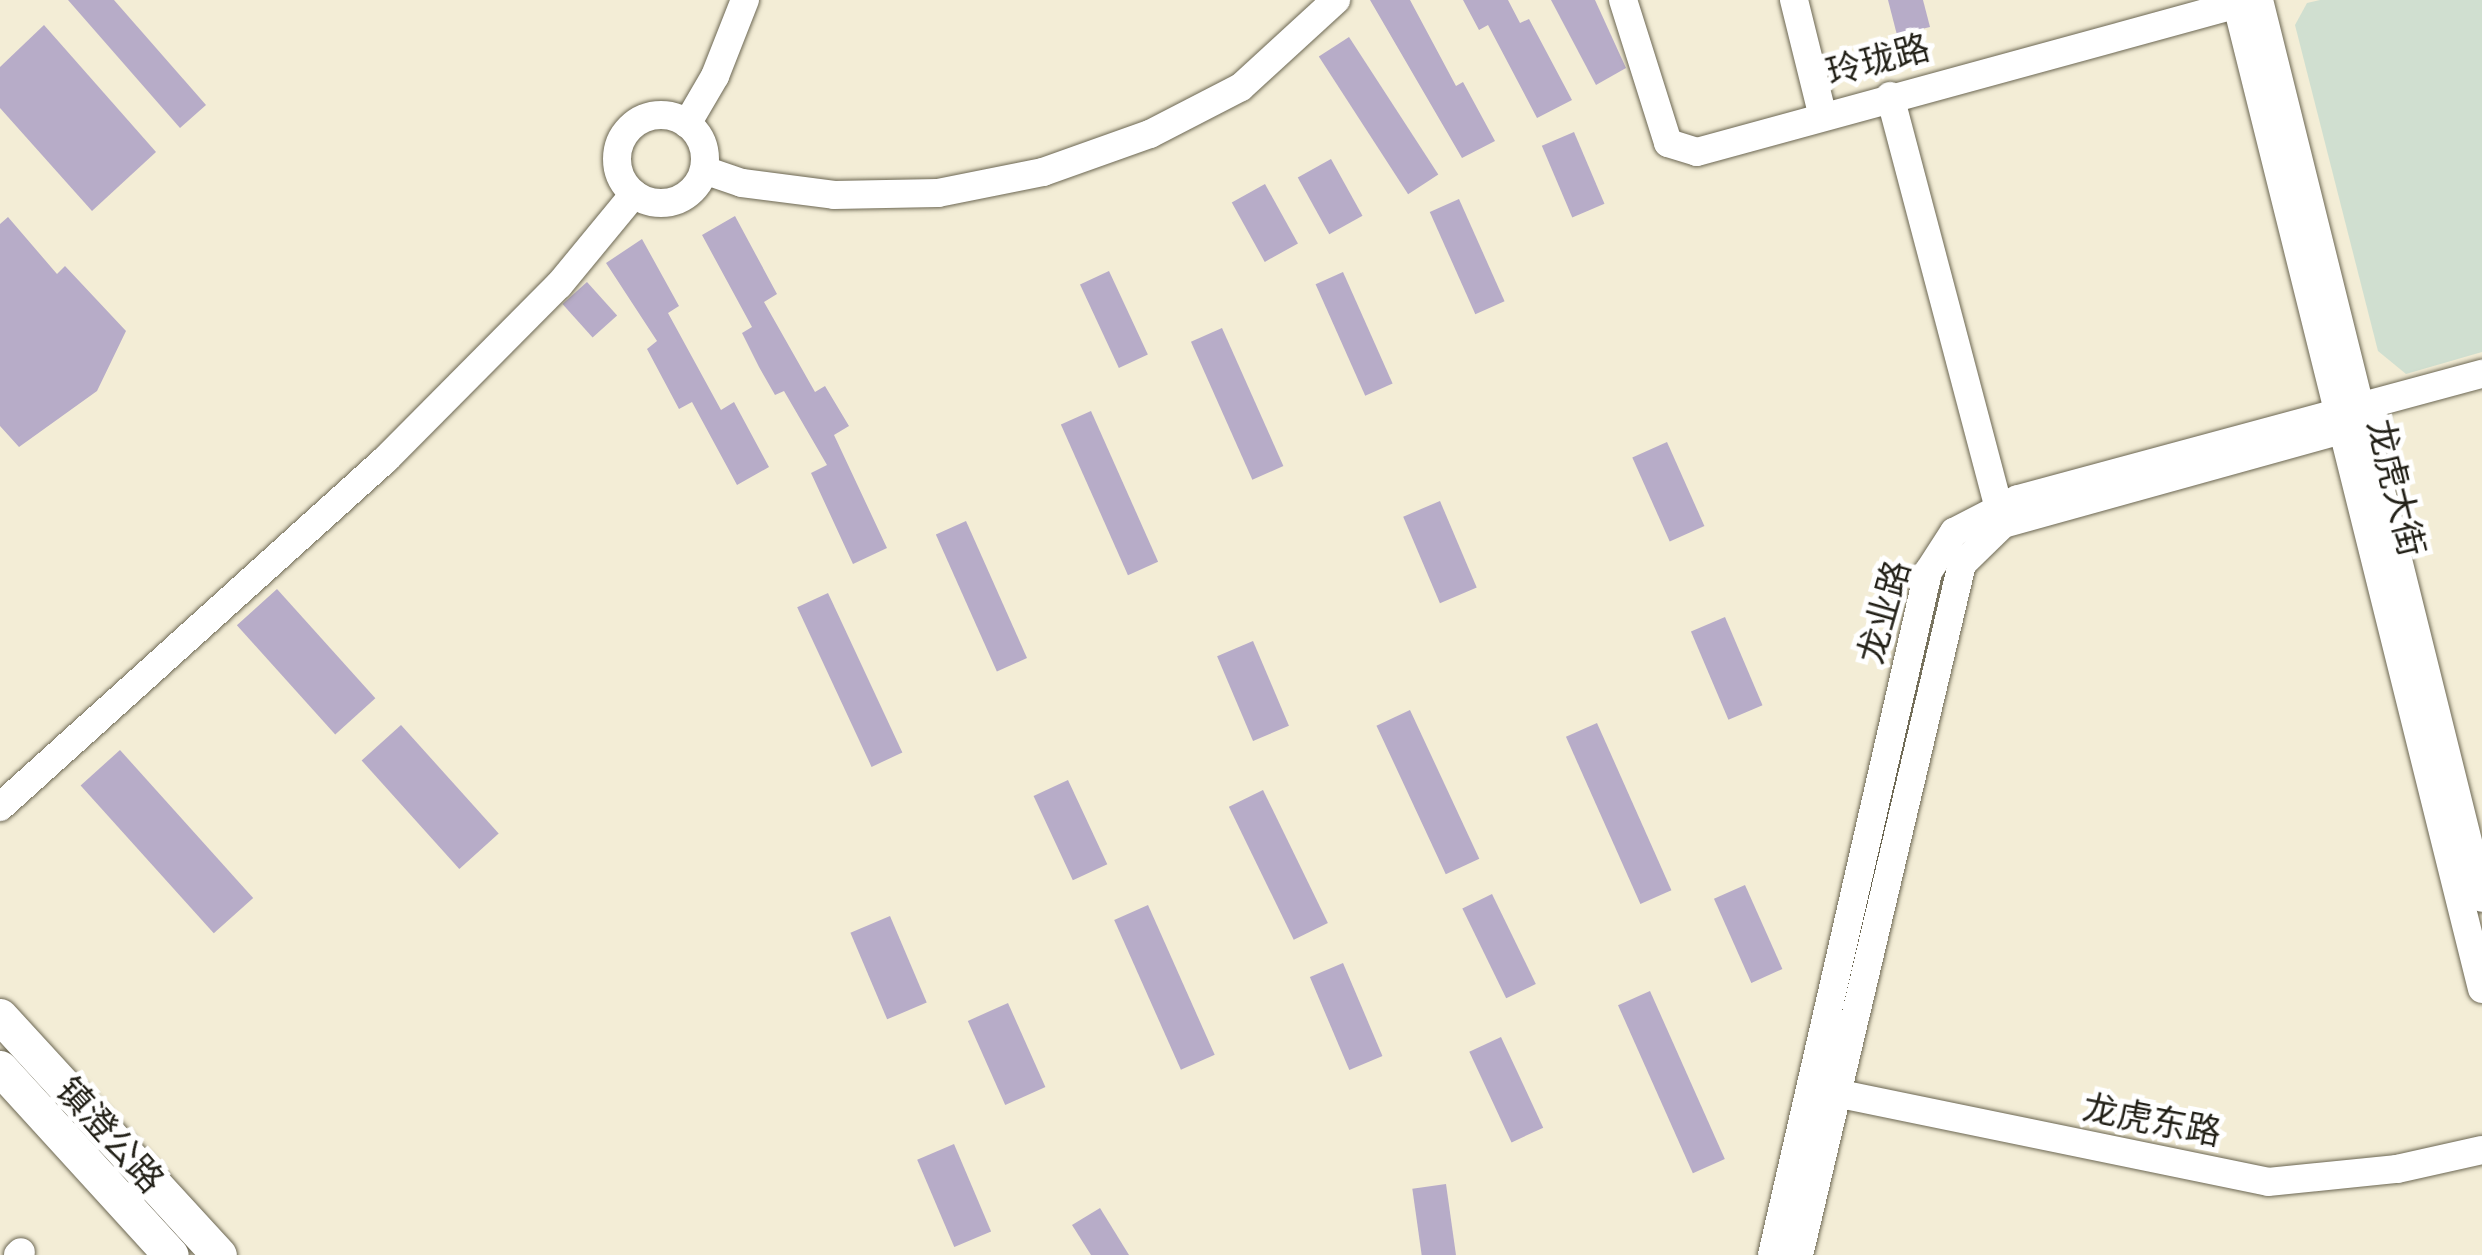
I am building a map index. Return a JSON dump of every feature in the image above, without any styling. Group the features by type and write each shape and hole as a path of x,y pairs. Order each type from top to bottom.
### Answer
{"main road":[{"name":"镇澄公路","path":"0,1016 219,1255"},
{"name":"镇澄公路","path":"0,1068 171,1255"}],"street":[{"path":"687,124 744,0"},
{"path":"704,170 742,184 834,194 938,192 1043,172 1150,134 1241,88 1336,0"},
{"name":"玲珑路","path":"1623,0 1668,144 1697,152 1822,113 2250,2"},
{"path":"1794,0 1822,113"},
{"name":"龙虎大街","path":"2250,2 2353,418 2482,898"},
{"path":"1890,96 2001,515"},
{"path":"664,115 687,124 701,142 704,170 683,198 666,203 634,194 617,162 630,128 664,115"},
{"path":"0,807 386,458 560,285 634,194"},
{"name":"龙业路","path":"2353,418 2482,374"},
{"name":"龙业路","path":"1772,1255 1822,1091 1962,564 2001,515 2353,418 2482,389"},
{"name":"龙虎大街","path":"2353,418 2482,990"},
{"name":"龙业路","path":"1799,1255 1822,1091"},
{"name":"龙虎东路","path":"1822,1091 2268,1182 2397,1169 2482,1150"}],"green space":[{"path":"2482,0 2482,352 2406,374 2378,351 2295,25 2307,3"}],"building":[{"path":"68,0 114,0 206,105 180,128"},
{"path":"1370,0 1410,0 1456,86 1463,82 1495,141 1462,158"},
{"path":"1463,0 1508,0 1520,23 1529,19 1572,100 1537,118 1488,25 1479,30"},
{"path":"1551,0 1595,0 1626,68 1596,85"},
{"path":"1888,0 1923,0 1930,27 1897,35"},
{"path":"44,25 156,152 92,211 0,108 0,67"},
{"path":"1349,37 1438,175 1408,194 1319,57"},
{"path":"1574,132 1604,204 1572,217 1542,146"},
{"path":"1331,159 1363,216 1329,234 1298,177"},
{"path":"1265,184 1298,243 1265,262 1232,202"},
{"path":"1459,199 1505,301 1475,314 1430,212"},
{"path":"735,216 777,294 764,302 815,392 825,386 849,426 834,435 887,548 853,564 811,473 827,465 784,391 775,395 759,367 742,333 752,327 702,235"},
{"path":"8,217 57,274 65,266 126,331 97,391 19,447 0,426 0,224"},
{"path":"642,239 679,306 668,313 721,410 734,402 769,467 737,485 692,402 679,409 647,349 657,341 606,263"},
{"path":"1109,271 1148,354 1119,368 1080,285"},
{"path":"1343,272 1393,383 1365,396 1316,284"},
{"path":"587,282 617,315 593,338 562,304"},
{"path":"1222,328 1283,466 1252,480 1191,342"},
{"path":"1091,411 1158,562 1128,575 1061,424"},
{"path":"1667,442 1704,526 1670,542 1632,457"},
{"path":"1440,501 1477,588 1440,603 1403,517"},
{"path":"966,521 1027,658 997,671 936,534"},
{"path":"277,589 375,698 335,734 237,625"},
{"path":"828,593 902,753 872,767 797,607"},
{"path":"1725,617 1763,705 1728,720 1691,631"},
{"path":"1253,641 1289,726 1253,741 1217,656"},
{"path":"1410,710 1479,859 1446,874 1376,726"},
{"path":"1597,723 1671,890 1640,904 1566,737"},
{"path":"401,725 499,833 459,869 362,760"},
{"path":"120,750 253,898 214,933 81,785"},
{"path":"1068,780 1107,864 1073,880 1034,796"},
{"path":"1263,790 1328,923 1294,940 1229,807"},
{"path":"1745,885 1782,969 1751,983 1714,899"},
{"path":"1492,894 1536,984 1506,998 1462,908"},
{"path":"1148,905 1215,1055 1181,1070 1114,920"},
{"path":"890,916 927,1003 887,1019 850,933"},
{"path":"1343,963 1382,1056 1349,1070 1310,977"},
{"path":"1650,991 1725,1159 1693,1173 1618,1005"},
{"path":"1008,1003 1045,1087 1005,1105 968,1021"},
{"path":"1501,1037 1543,1128 1512,1142 1469,1052"},
{"path":"954,1144 991,1231 954,1247 917,1160"},
{"path":"1446,1184 1456,1255 1422,1255 1412,1189"},
{"path":"1100,1208 1129,1255 1091,1255 1072,1225"}]}
